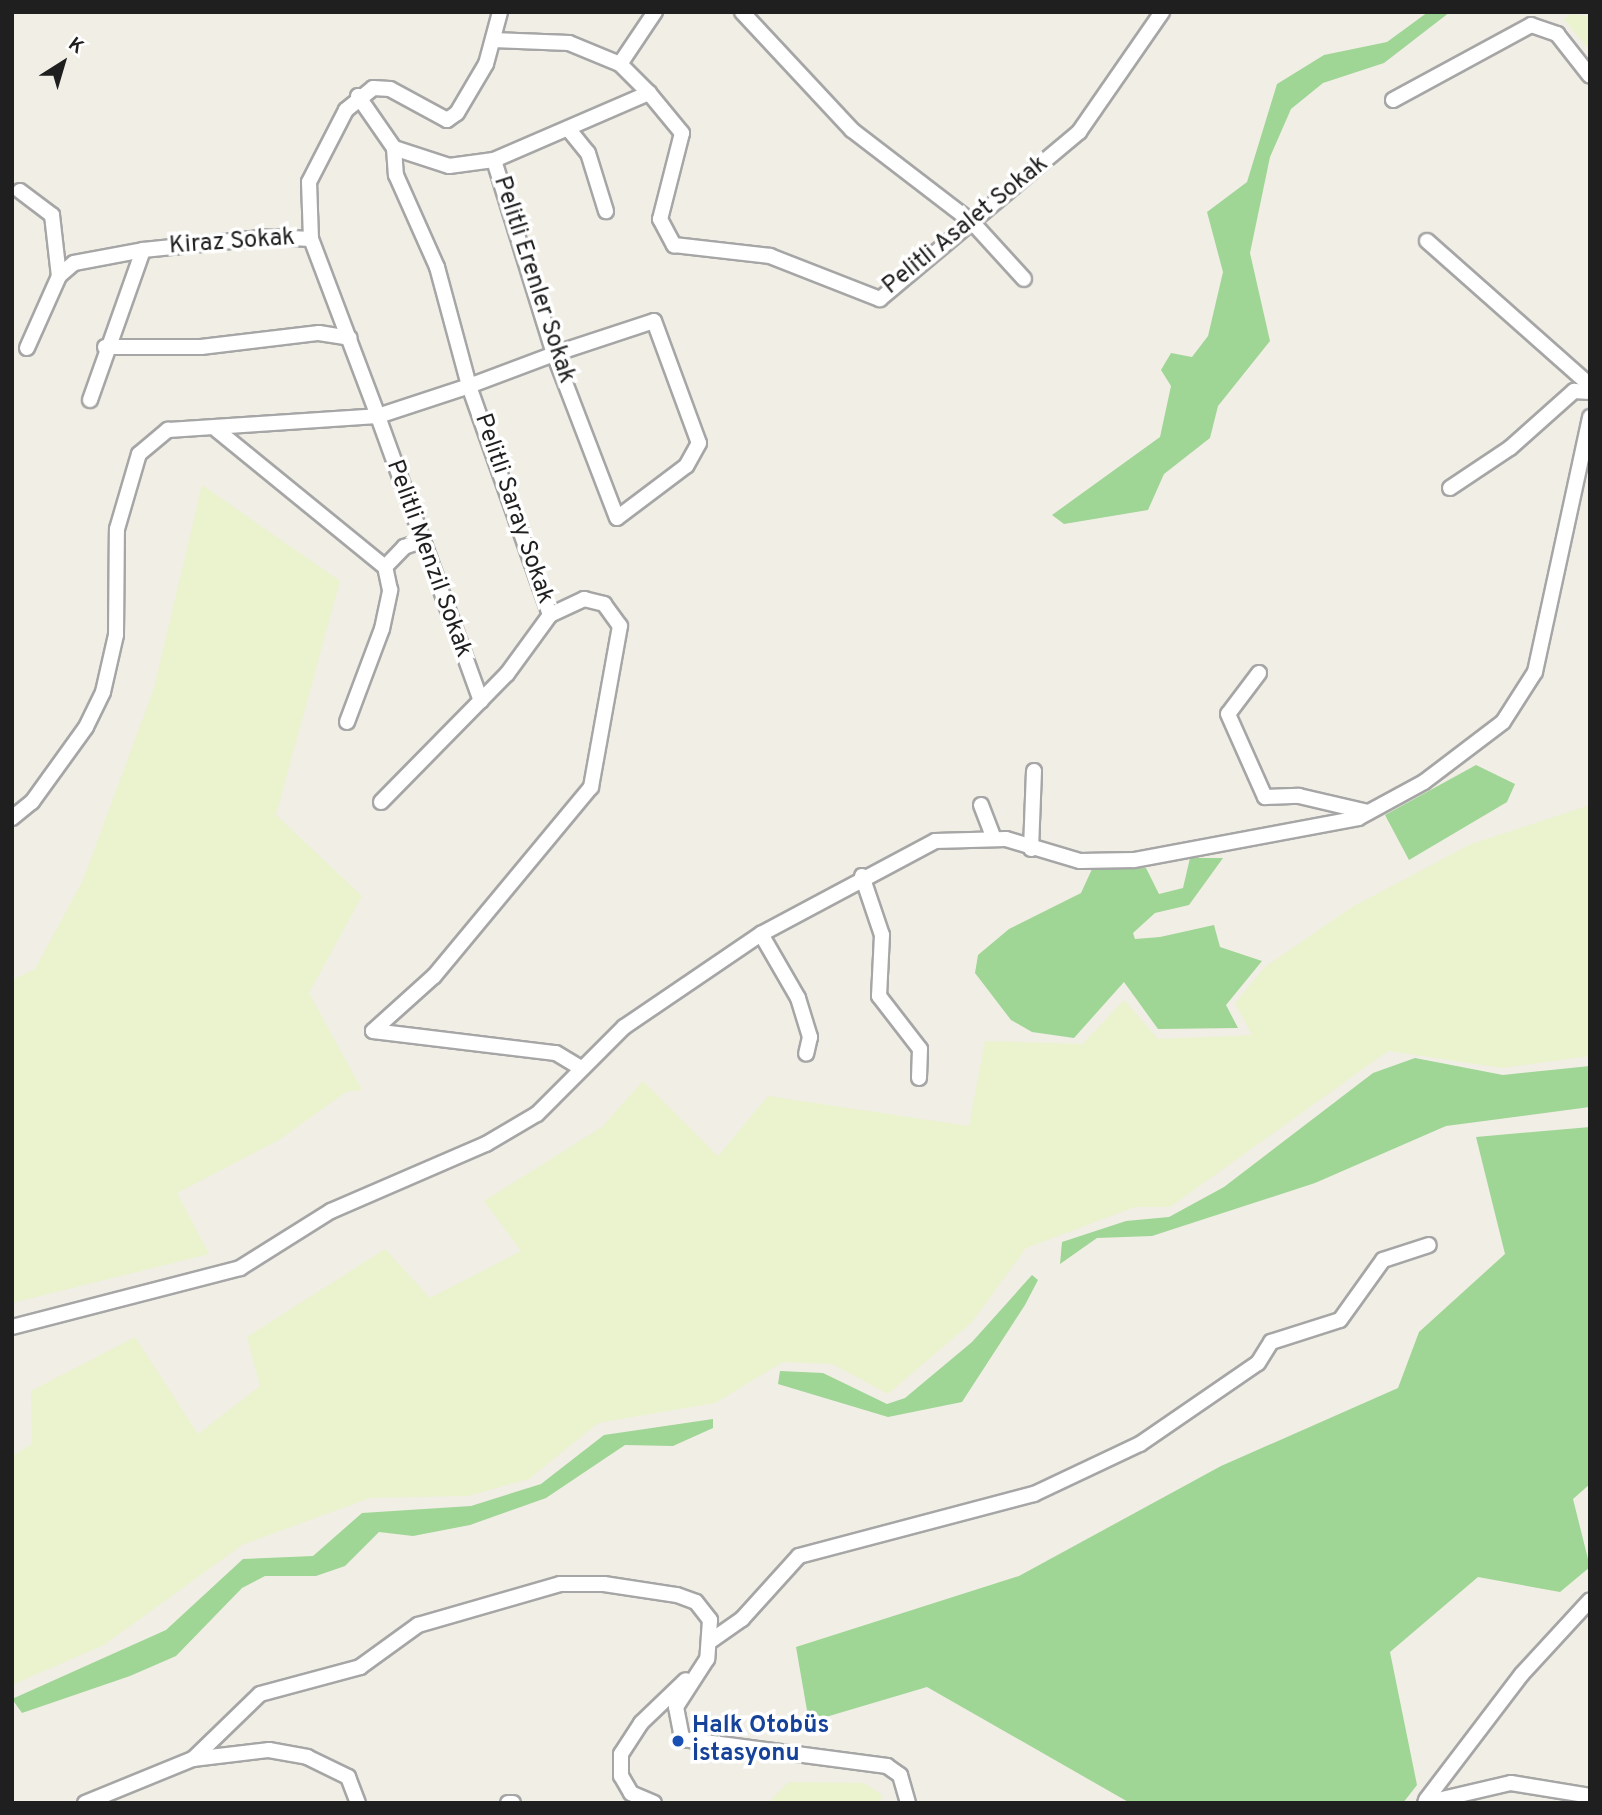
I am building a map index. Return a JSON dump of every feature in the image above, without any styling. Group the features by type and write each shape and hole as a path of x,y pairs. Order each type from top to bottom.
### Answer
{"street":[{"path":"358,96 390,89 447,120 472,95 493,40 500,12"},
{"path":"620,64 655,12"},
{"path":"742,12 852,130 972,222 1024,279"},
{"name":"Pelitli Asalet Sokak","path":"493,40 569,43 620,64 649,93 682,133 660,219 666,236 685,251 771,256 880,299 1079,132 1162,12"},
{"path":"1393,100 1531,25 1557,34 1590,76"},
{"name":"Pelitli Erenler Sokak","path":"554,354 654,321 699,443 686,466 617,519 554,354 494,160 570,131 649,93"},
{"name":"Pelitli Saray Sokak","path":"358,96 394,148 396,175 440,276 470,386 550,615 584,599 604,604 620,626 591,787 434,976 373,1031 556,1053 581,1068"},
{"name":"Pelitli Menzil Sokak","path":"358,96 309,182 311,239 350,338 421,541 481,701"},
{"path":"570,131 591,160 606,211"},
{"path":"394,148 449,166 494,160"},
{"path":"20,191 52,215 60,276 27,348"},
{"name":"Kiraz Sokak","path":"90,400 105,347 143,250 270,237 311,239"},
{"path":"1427,241 1590,384"},
{"path":"60,276 88,258 143,250"},
{"path":"105,347 201,347 318,334 350,338"},
{"path":"12,818 79,738 103,692 116,635 117,529 139,454 168,430 216,430 378,416 470,386 554,354"},
{"path":"1450,488 1510,448 1574,391 1590,392"},
{"path":"12,1328 240,1268 331,1211 526,1121 624,1027 761,934 862,876 935,841 995,839 1080,861 1134,860 1292,835 1368,812 1424,782 1503,722 1535,672 1590,417"},
{"path":"216,430 384,566 390,590 382,629 347,722"},
{"path":"384,566 404,547 421,541"},
{"path":"381,802 481,701 550,615"},
{"path":"1259,673 1228,714 1265,797 1299,796 1368,812"},
{"path":"1031,849 1034,771"},
{"path":"981,805 995,839"},
{"path":"862,876 881,935 880,996 920,1049 919,1078"},
{"path":"761,934 797,998 810,1037 806,1054"},
{"path":"712,1640 742,1619 799,1556 1034,1494 1140,1444 1258,1363 1271,1342 1340,1320 1383,1260 1429,1245"},
{"path":"193,1759 260,1693 360,1667 391,1639 450,1612 547,1587 604,1584 677,1595 696,1602 710,1620 712,1640 705,1662 676,1707 682,1739 887,1766 900,1775 908,1803"},
{"path":"1425,1801 1522,1674 1590,1600"},
{"path":"654,1803 631,1793 621,1776 621,1754 640,1723 705,1662"},
{"path":"85,1803 193,1759 269,1750 307,1757 348,1777 358,1803"},
{"path":"1425,1801 1511,1783 1590,1796"},
{"path":"508,1803 513,1803"}],"green space":[{"path":"1428,12 1450,12 1384,63 1323,83 1291,109 1270,157 1250,253 1270,341 1218,406 1210,438 1164,474 1148,510 1064,524 1052,515 1160,437 1171,386 1161,370 1171,353 1192,357 1208,336 1223,272 1207,212 1247,182 1277,84 1324,55 1387,42"},
{"path":"1570,14 1590,16 1590,51 1564,19"},
{"path":"202,485 340,581 276,815 362,896 309,993 362,1090 346,1092 279,1140 177,1193 209,1254 12,1303 12,980 35,969 83,880 154,688"},
{"path":"1476,765 1515,784 1507,802 1409,860 1385,815"},
{"path":"1590,805 1590,1056 1502,1068 1388,1051 1170,1207 1135,1207 1026,1248 972,1322 888,1394 832,1364 783,1362 715,1403 598,1423 529,1479 468,1496 370,1498 242,1545 104,1645 12,1685 12,1456 32,1444 31,1391 135,1337 198,1434 260,1386 247,1337 385,1249 430,1298 521,1251 484,1201 602,1127 643,1081 718,1156 768,1096 969,1126 985,1041 1083,1044 1124,1000 1158,1039 1252,1035 1235,1003 1265,967 1352,907 1471,844"},
{"path":"1190,858 1223,858 1189,905 1155,913 1133,933 1135,939 1160,937 1214,925 1220,947 1262,961 1226,1005 1238,1028 1158,1029 1124,982 1074,1038 1032,1032 1011,1020 975,973 978,955 1009,929 1081,893 1092,869 1146,868 1159,894 1183,888"},
{"path":"1415,1058 1503,1075 1590,1066 1590,1107 1446,1126 1315,1183 1152,1236 1097,1238 1060,1264 1062,1242 1126,1221 1169,1217 1224,1187 1373,1073"},
{"path":"1590,1127 1590,1484 1573,1499 1590,1567 1560,1592 1478,1577 1390,1652 1417,1785 1403,1803 1130,1803 927,1687 809,1722 796,1647 1019,1576 1221,1466 1398,1388 1419,1332 1505,1254 1476,1137"},
{"path":"1032,1275 1038,1280 1025,1305 962,1402 888,1417 778,1384 780,1371 823,1373 887,1404 905,1398 972,1342"},
{"path":"713,1419 713,1428 673,1446 625,1445 546,1498 470,1525 413,1536 379,1532 345,1566 316,1576 265,1576 242,1588 176,1656 130,1676 22,1713 12,1699 166,1630 243,1559 313,1556 362,1513 471,1506 541,1484 604,1435"},
{"path":"789,1782 864,1783 882,1795 880,1803 768,1803"}],"place":[{"name":"Halk Otobüs İstasyonu","path":"678,1741"}]}
